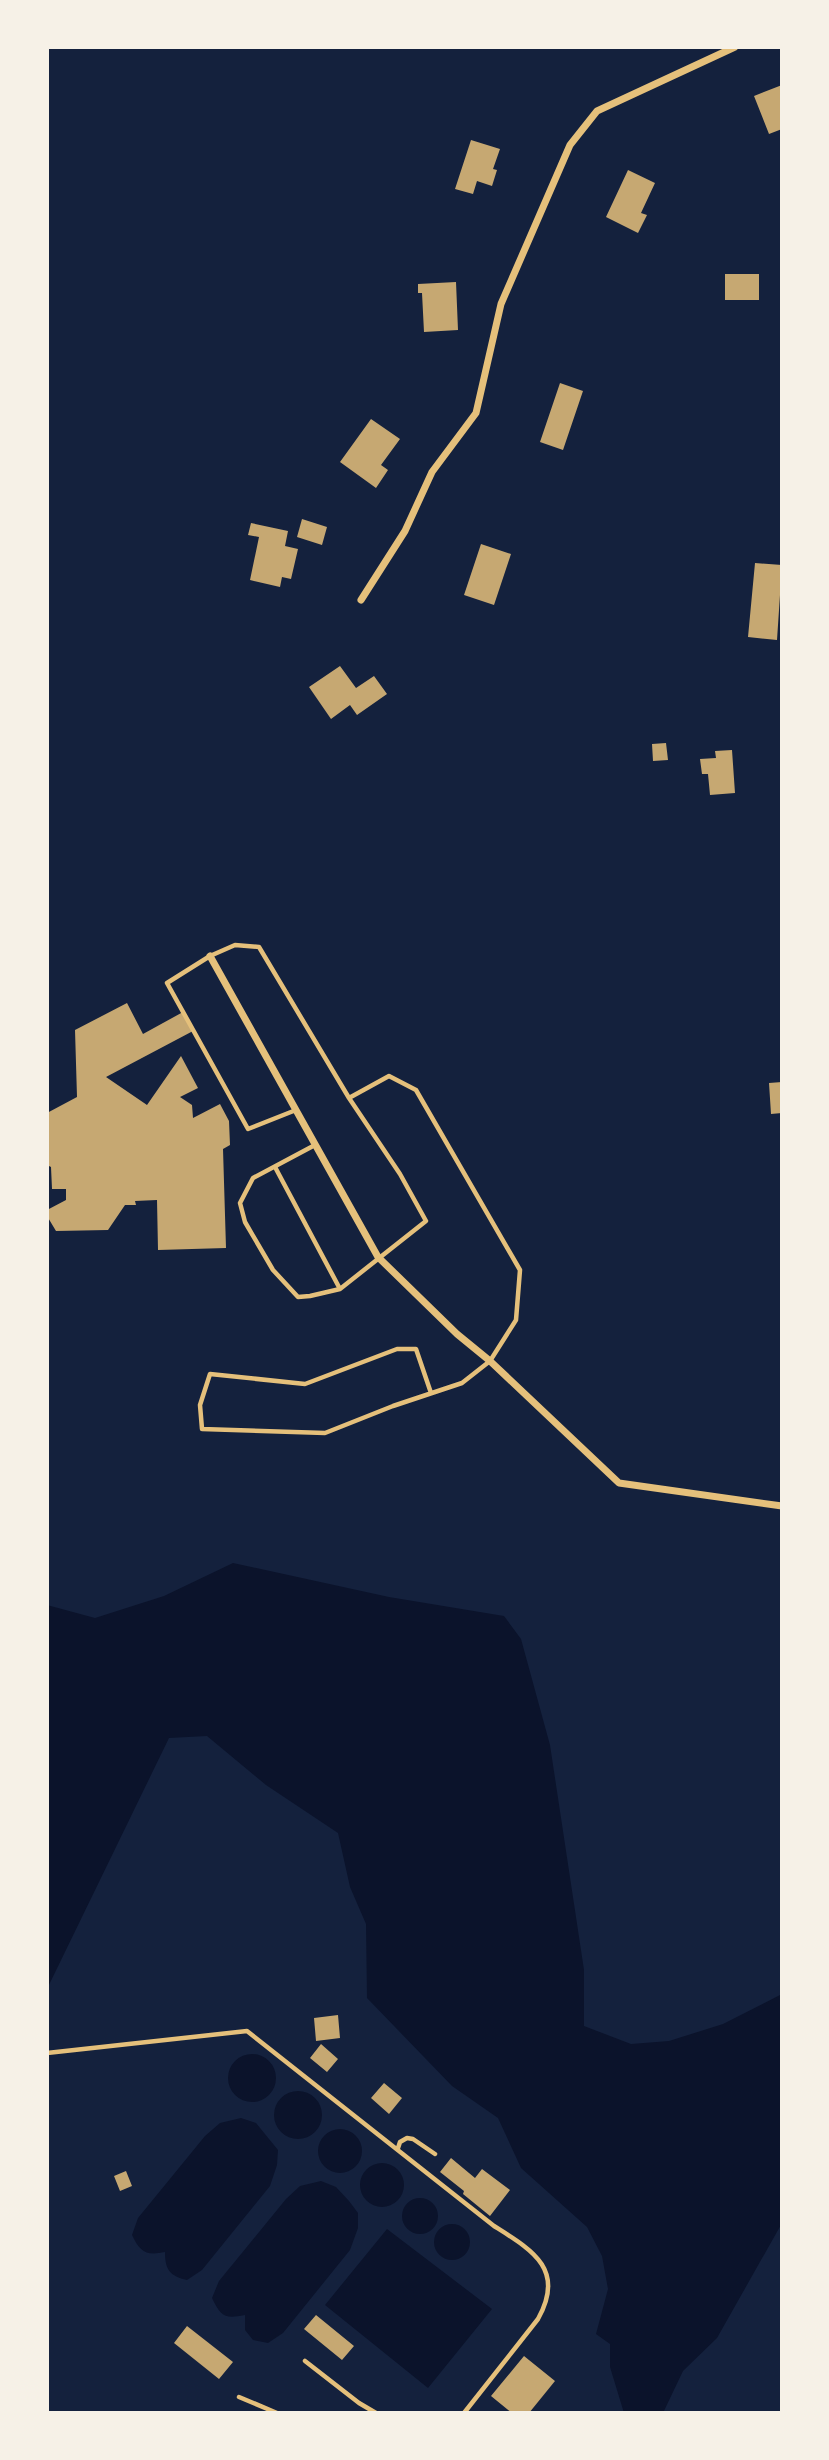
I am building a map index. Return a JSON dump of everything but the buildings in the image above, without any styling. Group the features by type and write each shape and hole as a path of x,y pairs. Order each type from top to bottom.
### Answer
{"street":[{"path":"361,600 405,531 432,472 476,413 501,304 570,145 597,111 735,47"},
{"path":"210,956 378,1257 457,1334 490,1361 619,1483 782,1506"}],"lane":[{"path":"296,1110 248,1129 167,984 210,956 235,945 259,947 349,1098 400,1174 426,1221 340,1289 298,1297 273,1270 244,1222 240,1203 253,1178 315,1145"},
{"path":"349,1098 389,1076 416,1090 520,1270 516,1320 490,1361 462,1383 325,1433 202,1429 200,1405 210,1374 305,1384 397,1349 416,1349 431,1393"},
{"path":"275,1167 340,1289"},
{"path":"47,2053 247,2031 494,2226 530,2249 542,2262 549,2280 546,2304 538,2319 464,2413"},
{"path":"398,2148 400,2142 407,2138 413,2139 435,2154"},
{"path":"304,2361 376,2413"},
{"path":"239,2397 277,2413"}],"water":[{"path":"233,1563 389,1597 504,1616 521,1639 550,1745 584,1970 584,2026 631,2044 669,2041 723,2024 782,1994 782,2223 717,2338 683,2371 663,2413 624,2413 610,2367 610,2344 596,2334 608,2289 602,2256 587,2227 521,2168 498,2118 452,2086 367,1998 366,1924 350,1887 338,1833 266,1785 207,1736 169,1738 47,1989 47,1605 95,1618 164,1596"},
{"path":"252,2054 269,2061 276,2078 269,2095 252,2102 235,2095 228,2078 235,2061"},
{"path":"298,2091 315,2098 322,2115 315,2132 298,2139 281,2132 274,2115 281,2098"},
{"path":"241,2118 256,2123 278,2150 277,2165 270,2186 202,2270 187,2280 181,2278 170,2271 165,2252 148,2253 138,2245 132,2235 138,2218 205,2136 220,2123"},
{"path":"340,2129 349,2130 356,2135 361,2142 361,2160 356,2167 349,2172 340,2173 331,2172 324,2167 319,2160 318,2151 319,2142 324,2135 331,2130"},
{"path":"382,2163 391,2164 398,2169 403,2176 403,2194 398,2201 391,2206 382,2207 373,2206 366,2201 361,2194 360,2185 361,2176 366,2169 373,2164"},
{"path":"321,2181 336,2187 358,2213 358,2228 350,2250 283,2333 268,2343 253,2340 245,2330 245,2315 224,2315 215,2304 212,2298 219,2281 286,2199 300,2186"},
{"path":"420,2198 433,2203 438,2216 433,2229 420,2234 407,2229 402,2216 407,2203"},
{"path":"452,2224 465,2229 470,2242 465,2255 452,2260 439,2255 434,2242 439,2229"},
{"path":"387,2229 492,2309 428,2388 325,2305"}]}
